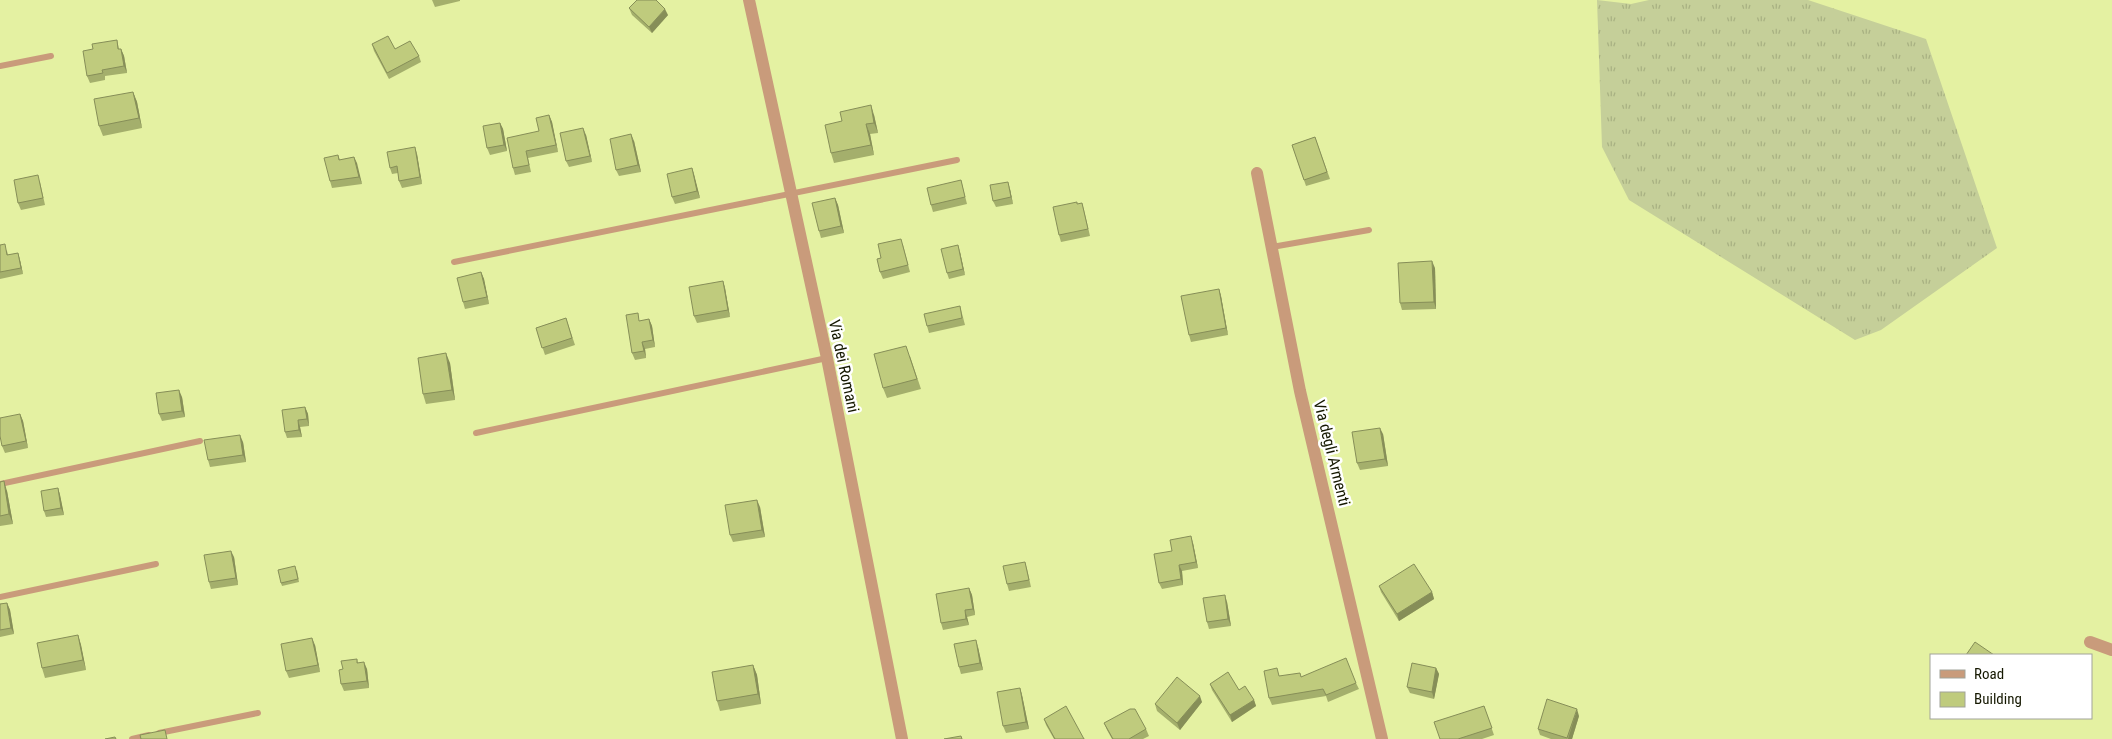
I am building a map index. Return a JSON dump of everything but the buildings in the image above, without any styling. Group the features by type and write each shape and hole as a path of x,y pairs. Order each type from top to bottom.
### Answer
{"street":[{"name":"Via dei Romani","path":"749,0 827,358 902,739"},
{"name":"Via degli Armenti","path":"1257,173 1300,390 1382,739"},
{"path":"2090,642 2112,650"}],"lane":[{"path":"0,66 51,56"},
{"path":"454,262 956,160"},
{"path":"1272,247 1369,230"},
{"path":"476,433 827,358"},
{"path":"0,484 200,441"},
{"path":"0,597 156,564"},
{"path":"132,739 258,713"}],"green space":[{"path":"1597,0 1631,4 1649,0 1808,0 1926,39 1997,248 1881,330 1855,340 1629,200 1602,147"}]}
